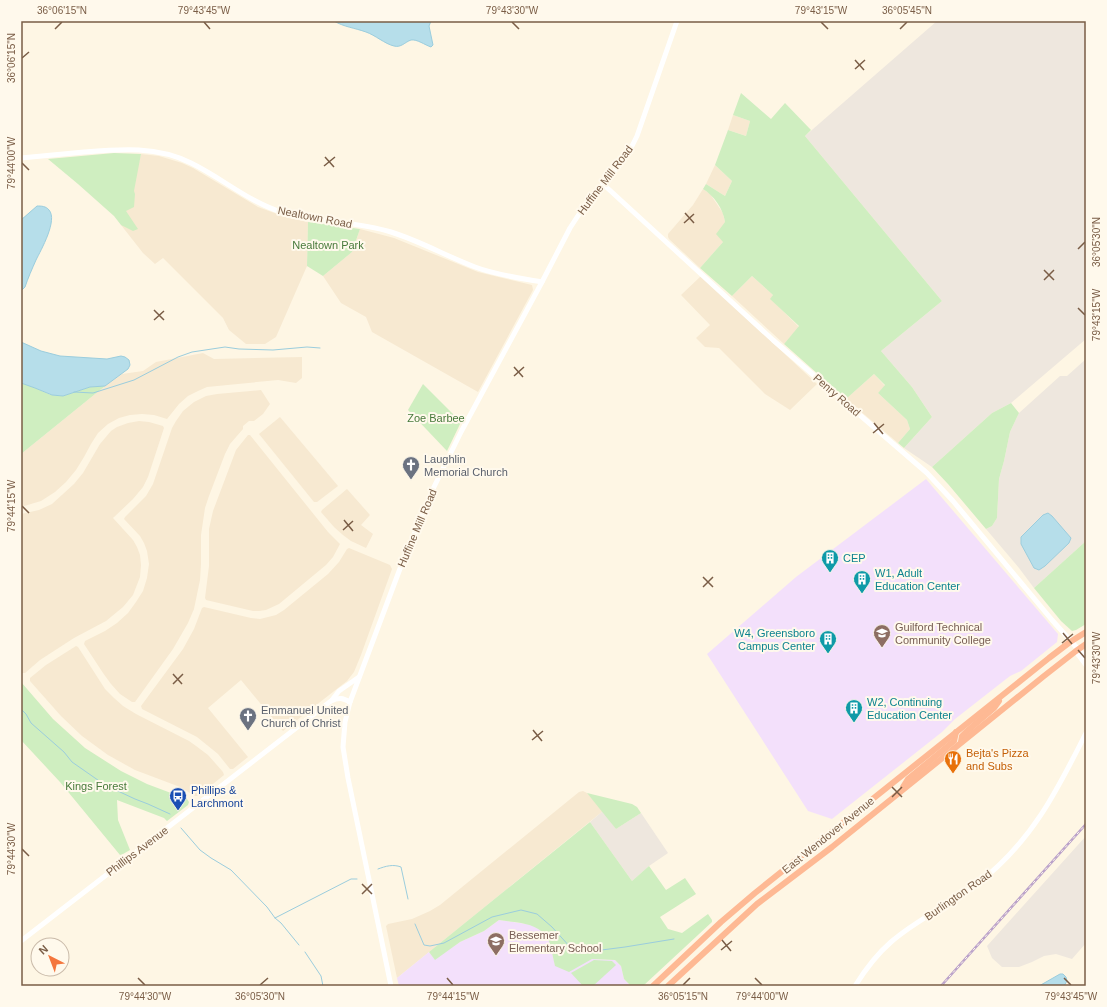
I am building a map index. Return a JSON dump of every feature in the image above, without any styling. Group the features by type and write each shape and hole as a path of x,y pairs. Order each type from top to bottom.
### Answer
{"highway":[{"name":"East Wendover Avenue","path":"653,986 721,922 755,893 1070,642 1086,632"},
{"name":"East Wendover Avenue","path":"668,986 757,904 832,846 1027,689 1086,644"},
{"path":"962,742 962,736 994,708 1002,696"},
{"path":"898,793 908,779 954,740 956,732"}],"street":[{"name":"Huffine Mill Road","path":"391,986 358,830 343,747 345,722 350,702 401,566 433,490 461,432 570,228 585,205 630,150 637,136 677,21"},
{"name":"Nealtown Road","path":"21,158 111,150 141,150 160,152 176,156 191,163 256,201 283,213 382,230 408,238 488,271 542,282"},
{"name":"Penry Road","path":"602,184 773,340 927,473 953,501 1070,642"},
{"path":"1070,642 1086,658"},
{"path":"1077,650 1086,664"},
{"name":"Phillips Avenue","path":"21,941 331,701 339,692 360,676"},
{"path":"331,701 336,698 340,698 350,702"},
{"name":"Burlington Road","path":"854,986 872,961 893,940 977,884 1000,865 1017,848 1058,789 1086,732"}],"shaded area":[{"path":"937,21 1086,21 1086,339 1011,403 992,413 932,467 904,448 932,417 912,387 881,351 942,301 805,136"},
{"path":"733,115 750,121 746,136 728,130"},
{"path":"141,154 159,156 182,163 258,207 288,218 308,222 307,266 276,337 265,344 246,344 229,330 223,318 163,258 155,264 143,253 121,225"},
{"path":"715,165 732,181 725,196 706,184"},
{"path":"703,189 710,194 723,213 725,222 723,242 700,268 669,239 668,234 693,205"},
{"path":"360,229 394,238 478,272 532,285 533,290 478,392 372,332 366,317 341,303 323,276 352,252"},
{"path":"701,276 817,384 790,410 765,394 719,348 705,347 696,338 710,325 681,295"},
{"path":"752,276 773,295 771,299 799,327 784,344 732,296"},
{"path":"203,353 214,359 302,357 302,378 296,383 278,380 207,387 188,396 179,404 167,419 154,415 142,414 119,418 108,424 98,433 76,470 55,492 41,501 21,507 21,454 122,374 143,371 156,362"},
{"path":"1086,359 1086,541 1034,588 986,529 992,526 997,518 999,479 1010,432 1019,413 1060,376 1067,376"},
{"path":"874,374 885,386 878,393 907,420 910,429 898,443 846,399"},
{"path":"261,390 270,404 263,414 254,421 249,421 243,426 243,429 230,444 205,508 201,535 200,580 194,609 173,649 135,702 132,702 120,694 111,684 84,644 85,641 117,623 128,613 143,591 149,564 147,551 140,536 124,519 146,496 153,484 172,428 183,411 194,402 206,396"},
{"path":"280,417 338,486 317,502 314,502 259,434"},
{"path":"139,421 149,422 163,426 164,428 148,477 143,487 113,518 133,540 140,555 140,577 133,595 123,607 106,621 74,638 40,660 25,673 22,673 21,514 39,510 52,504 74,484 83,473 100,444 111,431 128,423"},
{"path":"248,435 250,435 328,532 340,544 333,557 326,565 279,604 266,610 259,611 253,611 206,600 205,598 209,566 209,529 213,511 236,450"},
{"name":"Guilford Technical Community College","path":"926,479 1058,634 1057,642 1021,671 1010,676 955,719 942,732 832,819 808,811 707,654 796,577"},
{"path":"347,489 370,515 361,525 373,534 366,548 351,541 343,535 321,512"},
{"path":"349,548 390,565 392,569 361,655 354,672 347,681 283,731 241,680 208,708 248,757 233,769 230,769 218,754 197,737 142,709 141,706 183,649 194,629 202,608 204,607 260,619 276,615 328,574"},
{"path":"76,646 105,689 123,706 189,741 208,755 224,775 198,796 195,796 180,787 135,770 108,755 82,736 61,716 30,681 30,678 46,665"},
{"path":"583,791 587,793 603,811 397,978 386,926 388,924 412,919 440,905 579,792"},
{"path":"603,811 616,829 641,813 668,853 649,866 632,881 590,822"},
{"path":"1086,836 1086,943 1072,959 1056,954 1044,956 1019,967 1002,967 992,958 987,946"},
{"name":"Bessemer Elementary School","path":"499,920 533,925 543,932 550,943 555,965 592,959 615,960 621,966 624,979 631,986 399,986 397,978 429,952 435,959 460,942 484,931"}],"green space":[{"path":"741,93 771,119 785,103 811,130 805,136 942,301 881,351 912,387 932,417 904,448 898,443 910,429 907,420 878,393 885,385 874,374 846,399 784,344 799,326 770,299 773,295 752,276 732,296 700,268 723,242 716,234 725,222 724,217 720,207 711,195 703,189 706,184 725,196 732,181 715,165 728,130 746,136 750,121 733,115"},
{"path":"114,153 141,154 134,191 134,207 126,211 138,229 133,231 121,225 114,216 48,159"},
{"name":"Nealtown Park","path":"308,222 360,229 352,252 323,276 307,266"},
{"path":"21,383 51,395 63,396 90,387 105,386 21,454"},
{"name":"Zoe Barbee","path":"423,384 461,422 447,451 408,410"},
{"path":"1011,403 1019,413 1010,432 999,479 997,518 992,526 986,529 932,467 992,413"},
{"path":"1086,541 1086,624 1072,631 1061,621 1034,588"},
{"name":"Kings Forest","path":"21,682 53,719 85,748 121,771 147,784 187,799 189,802 188,805 167,821 164,818 117,800 118,820 130,850 120,855 60,782 21,740"},
{"path":"587,793 632,804 637,807 641,813 616,829"},
{"path":"590,822 632,881 649,866 666,890 685,878 696,894 660,917 668,929 682,933 708,914 712,922 643,986 631,986 624,979 621,966 615,960 592,959 569,972 555,966 550,944 542,931 522,923 499,920 484,931 460,942 435,960 429,952"},
{"path":"594,960 612,961 616,965 593,986 583,986 571,973"}],"water":[{"path":"334,21 431,21 429,26 433,45 431,47 418,41 411,40 399,46 394,46 369,33"},
{"path":"37,206 45,207 49,210 51,215 50,228 25,287 21,291 21,220"},
{"path":"21,342 41,351 60,356 107,359 121,356 129,360 130,365 128,369 105,386 90,387 63,396 52,395 21,383"},
{"path":"1048,513 1071,538 1069,543 1039,570 1034,568 1021,544 1021,537 1043,515"},
{"path":"1060,974 1063,974 1066,977 1067,981 1064,986 1039,986"}],"waterway":[{"path":"74,392 93,393 134,380 178,357 192,352 225,347 273,350 307,347 320,348"},
{"path":"21,709 31,723 64,752 72,762 105,785 170,814"},
{"path":"181,828 200,850 231,870 267,907 299,945"},
{"path":"378,869 390,866 401,867 408,899"},
{"path":"275,918 351,879 357,879"},
{"path":"415,924 424,945 430,946 444,943 492,917 521,910 537,914 552,927 571,948 578,953 674,939"},
{"path":"305,952 321,976 323,986"}],"railway":[{"path":"941,986 1086,824"}],"place":[{"name":"Laughlin Memorial Church","path":"411,480"},
{"name":"CEP","path":"830,573"},
{"name":"W1, Adult Education Center","path":"862,594"},
{"name":"Guilford Technical Community College","path":"882,648"},
{"name":"W4, Greensboro Campus Center","path":"828,654"},
{"name":"W2, Continuing Education Center","path":"854,723"},
{"name":"Emmanuel United Church of Christ","path":"248,731"},
{"name":"Bejta's Pizza and Subs","path":"953,774"},
{"name":"Phillips & Larchmont","path":"178,811"},
{"name":"Bessemer Elementary School","path":"496,956"}]}
